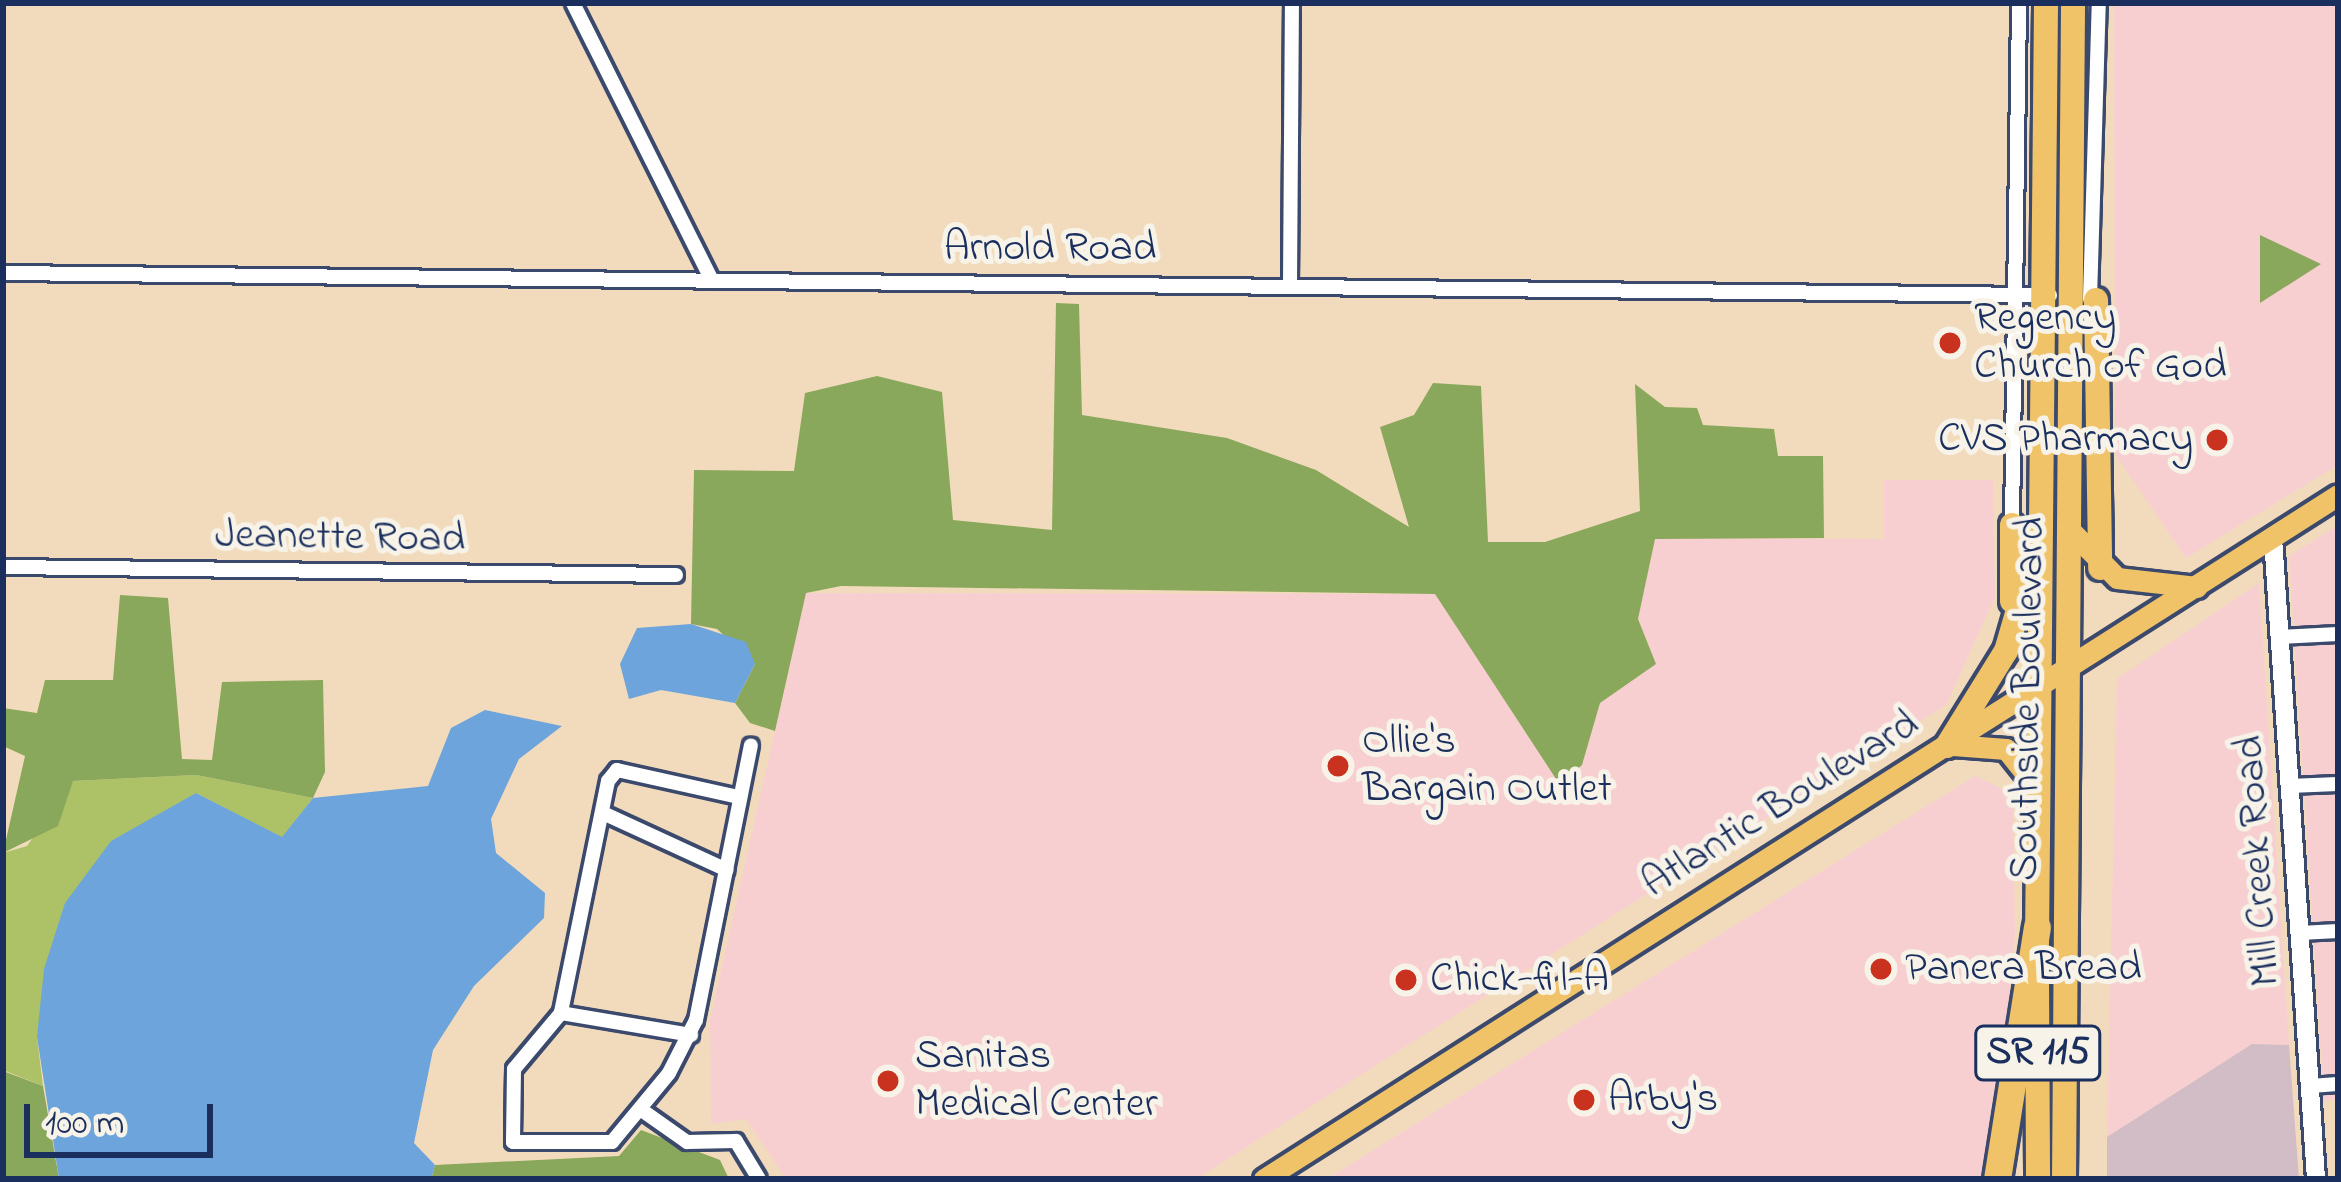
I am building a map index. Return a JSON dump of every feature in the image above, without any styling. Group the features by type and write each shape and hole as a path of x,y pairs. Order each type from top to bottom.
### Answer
{"highway":[{"name":"Southside Boulevard","path":"2038,1179 2046,3"},
{"name":"Southside Boulevard","path":"2064,1179 2073,3"},
{"path":"2096,300 2100,568"},
{"path":"1947,746 2006,651 2042,524"},
{"path":"2006,651 2012,526"},
{"path":"1997,1179 2037,927"}],"main road":[{"name":"Atlantic Boulevard","path":"1264,1179 2338,496"},
{"path":"2070,530 2100,568 2136,586 2196,587"},
{"path":"1947,746 2006,749 2038,789"}],"street":[{"path":"573,3 712,280"},
{"path":"1290,283 1292,3"},
{"path":"2012,526 2019,3"},
{"path":"2096,300 2099,3"},
{"name":"Arnold Road","path":"3,273 2016,291 2096,300"},
{"name":"Mill Creek Road","path":"2272,538 2316,1179"},
{"name":"Jeanette Road","path":"3,567 676,575"},
{"path":"2279,637 2338,634"},
{"path":"734,796 617,770 603,813 561,1013 518,1059 513,1142 598,1148 643,1111 691,1035 728,870 734,796 751,745"},
{"path":"2289,786 2338,784"},
{"path":"603,813 728,870"},
{"path":"2300,933 2338,931"},
{"path":"561,1013 691,1035"},
{"path":"2310,1086 2338,1084"},
{"path":"643,1111 688,1142 736,1141 759,1179"}],"shaded area":[{"path":"2114,3 2338,3 2338,465 2186,558 2115,454"},
{"path":"1884,480 1993,480 1995,597 1946,705 1196,1179 786,1179 746,1119 711,1124 710,1020 806,593 1435,594 1561,785 1582,765 1600,703 1656,664 1638,619 1655,538 1884,539"},
{"path":"2338,525 2338,1099 2324,1100 2289,556"},
{"path":"2259,583 2289,1045 2252,1044 2107,1137 2117,679"},
{"path":"1975,776 2013,794 2015,936 1991,1179 1327,1179"},
{"path":"2252,1044 2289,1045 2299,1179 2107,1179 2107,1137"}],"green space":[{"path":"2260,235 2321,264 2260,303"},
{"path":"1056,303 1079,304 1082,415 1227,438 1316,470 1409,527 1380,427 1414,415 1433,383 1481,386 1488,542 1545,542 1640,511 1635,384 1665,407 1697,408 1703,425 1774,429 1778,456 1823,456 1824,538 1655,539 1638,619 1656,664 1600,703 1582,765 1560,785 1435,594 841,586 806,593 775,731 750,723 735,703 755,664 717,629 691,624 694,470 794,471 805,393 877,376 942,392 953,520 1052,530"},
{"path":"120,595 168,598 182,759 212,760 222,682 323,680 325,772 313,798 196,775 73,781 58,826 3,853 25,756 3,746 3,708 37,713 45,680 113,680"},
{"path":"196,775 313,798 282,838 196,793 37,1037 43,1086 3,1070 3,853 27,846 73,781"},
{"path":"3,1071 43,1086 59,1179 3,1179"},
{"path":"641,1130 720,1160 729,1179 431,1179 435,1165 619,1156"}],"water":[{"path":"691,624 746,642 755,664 735,703 661,690 629,699 620,664 637,628"},
{"path":"485,710 562,726 519,759 491,819 496,853 545,893 544,918 474,986 433,1050 414,1143 435,1165 431,1179 59,1179 37,1037 44,969 65,903 111,841 196,793 282,837 313,798 428,786 451,728"}],"place":[{"name":"Regency Church of God","path":"1950,343"},
{"name":"CVS Pharmacy","path":"2217,440"},
{"name":"Ollie's Bargain Outlet","path":"1338,766"},
{"name":"Panera Bread","path":"1881,969"},
{"name":"Chick-fil-A","path":"1406,980"},
{"name":"Sanitas Medical Center","path":"888,1081"},
{"name":"Arby's","path":"1584,1100"}]}
